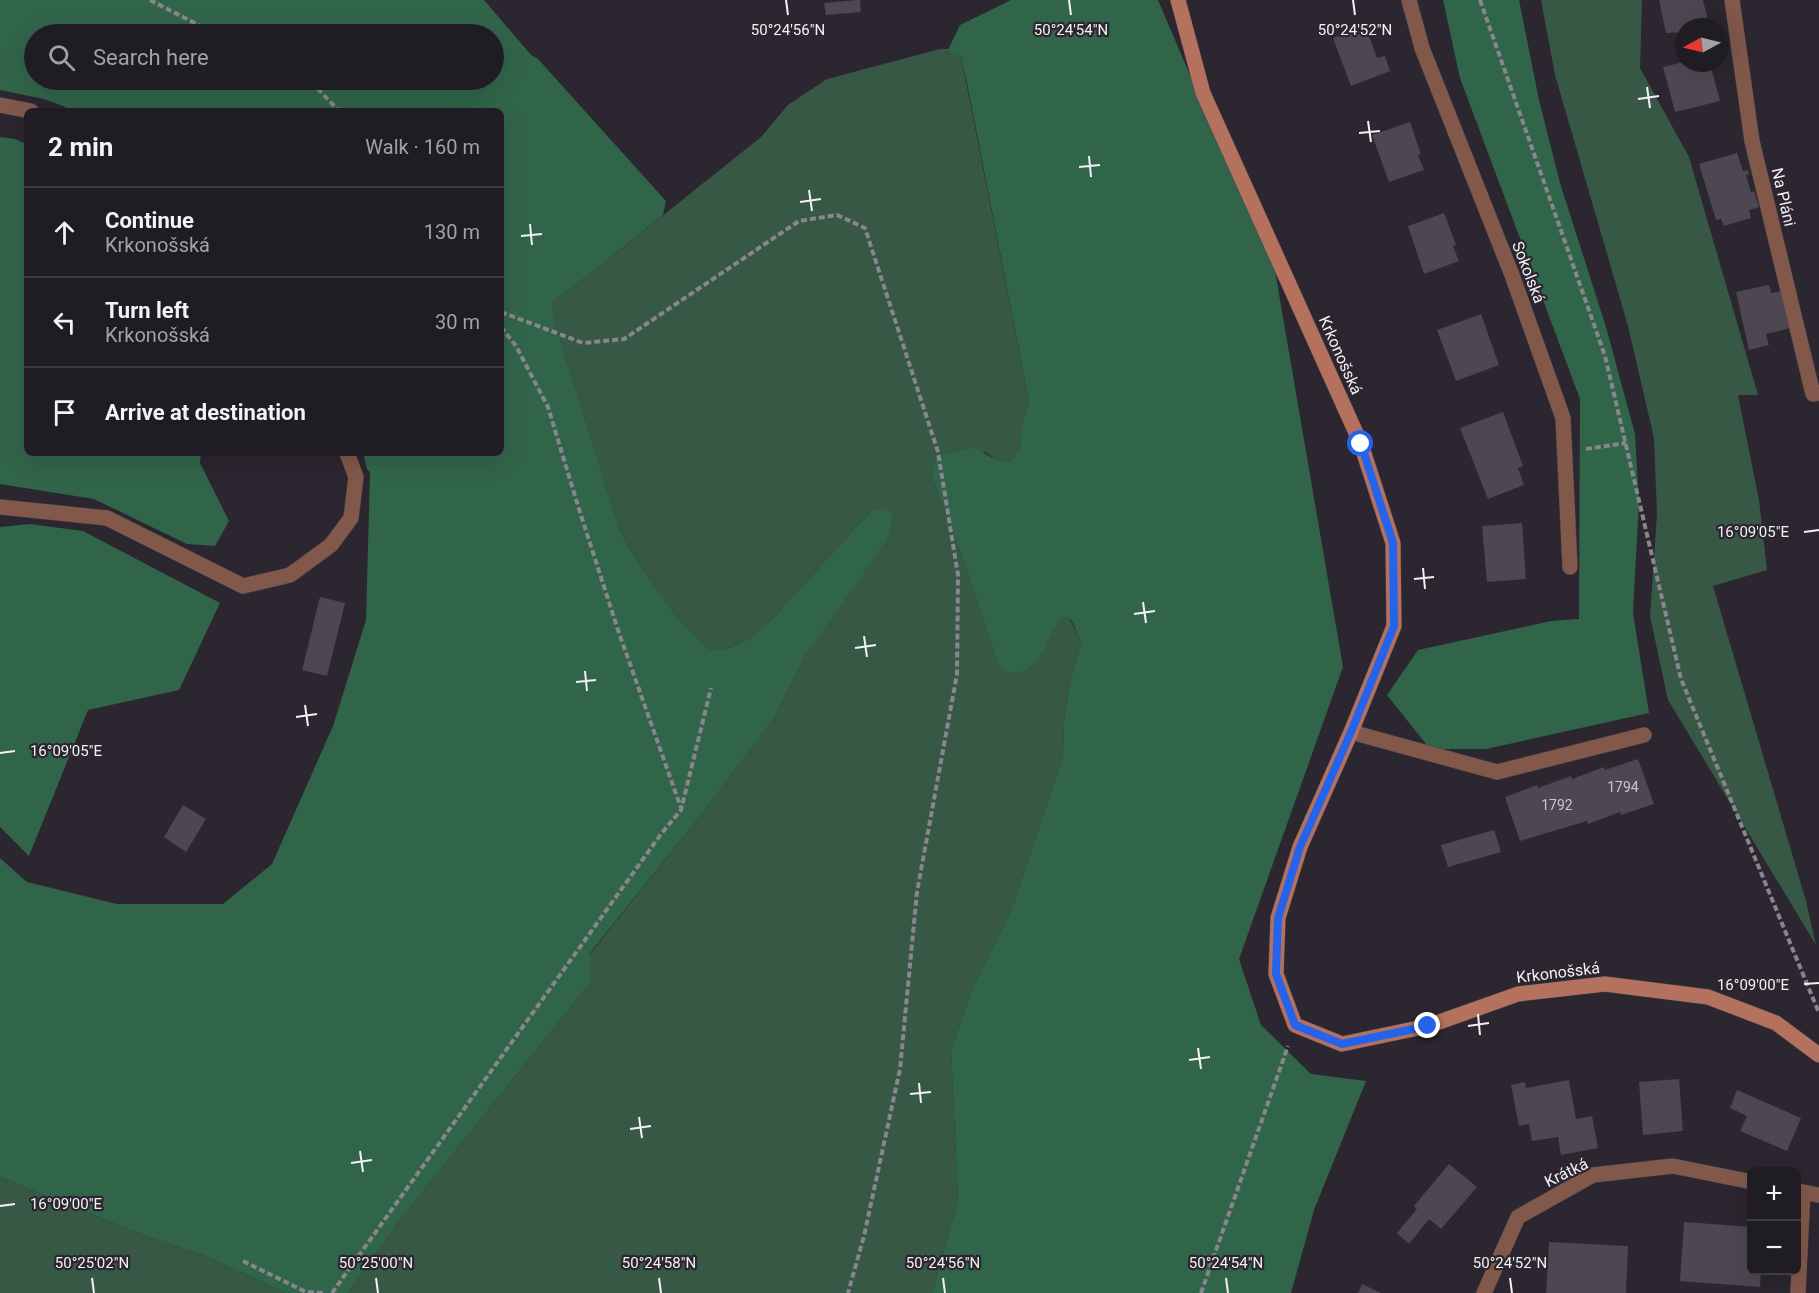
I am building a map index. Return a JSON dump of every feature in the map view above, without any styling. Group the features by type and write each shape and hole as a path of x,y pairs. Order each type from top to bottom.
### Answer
{"street":[{"name":"Krkonošská","path":"1178,0 1203,93 1361,444 1393,543 1394,626 1351,732 1300,847 1278,918 1276,974 1295,1025 1342,1044 1428,1026 1518,993 1605,984 1708,997 1776,1023 1819,1055"},
{"name":"Sokolská","path":"1409,0 1422,48 1512,274 1563,418 1570,567"},
{"name":"Na Pláni","path":"1732,0 1752,141 1813,394 1819,393"},
{"path":"0,105 24,110"},
{"path":"0,507 107,518 243,586 290,575 332,545 351,518 356,477 348,456"},
{"path":"1351,732 1497,772 1644,735"},
{"name":"Krátká","path":"1484,1293 1518,1217 1593,1176 1673,1166 1747,1181"},
{"path":"1801,1191 1819,1195"},
{"path":"1798,1293 1799,1221"}],"path":[{"path":"150,0 197,24"},
{"path":"1480,0 1605,356 1681,679 1819,1013"},
{"path":"319,90 336,108"},
{"path":"504,313 583,343 624,339 800,221 837,214 865,228 938,452 958,575 957,674 917,892 900,1070 864,1236 848,1293"},
{"path":"504,331 516,346 548,407 618,630 681,810"},
{"path":"1564,452 1626,443"},
{"path":"332,1293 661,834 681,810 711,688"},
{"path":"1201,1293 1295,1025"},
{"path":"243,1261 306,1292 323,1293"}],"green space":[{"path":"0,0 484,0 531,55 538,59 666,201 663,215 553,301 554,320 620,530 639,565 678,618 710,650 724,650 750,638 770,621 871,511 884,508 894,516 890,532 883,545 806,655 772,721 702,814 590,953 590,983 398,1222 348,1293 285,1293 208,1257 138,1233 0,1177 0,858 27,882 117,904 223,904 272,864 333,726 366,620 370,472 364,456 504,456 504,108 68,108 44,99 0,90"},
{"path":"1011,0 1158,0 1226,160 1273,259 1343,667 1239,959 1261,1025 1311,1074 1366,1081 1314,1210 1291,1293 932,1293 958,1200 951,1050 973,986 1011,910 1063,756 1064,722 1069,687 1081,642 1071,619 1063,618 1051,635 1040,658 1034,664 1014,674 999,666 932,477 936,456 975,448 996,460 1009,462 1020,449 1021,427 1029,401 961,56 948,50 960,25"},
{"path":"1443,0 1519,0 1539,100 1560,183 1606,327 1635,434 1639,502 1633,613 1649,713 1486,749 1430,749 1387,695 1418,650 1551,621 1579,619 1580,399 1460,78"},
{"path":"1541,0 1642,0 1640,68 1689,157 1758,395 1738,395 1759,500 1767,570 1713,586 1806,901 1816,945 1668,700 1650,616 1657,514 1654,438 1628,326 1555,75"},
{"path":"940,49 951,49 961,56 1029,401 1021,427 1020,449 1009,462 996,460 985,452 932,477 999,666 1041,656 1053,628 1063,618 1070,619 1081,642 1069,687 1064,722 1063,756 1011,910 973,986 951,1050 958,1200 932,1293 348,1293 398,1222 590,983 590,954 702,814 772,721 806,655 890,532 894,516 871,511 770,621 750,638 724,650 710,650 678,618 639,565 620,530 554,320 553,301 761,137 788,105 827,79"},
{"path":"0,137 24,143 24,456 201,456 200,463 229,521 215,546 187,544 94,499 0,484"},
{"path":"30,524 83,531 220,603 179,690 88,710 29,856 0,827 0,527"},
{"path":"0,1177 138,1233 208,1257 285,1293 0,1293"}],"building":[{"path":"860,0 861,12 826,15 824,3"},
{"path":"1659,0 1703,0 1707,18 1675,18 1675,32 1666,33"},
{"path":"1366,27 1377,58 1385,56 1390,71 1351,86 1333,38"},
{"path":"1675,64 1675,72 1712,72 1720,101 1675,112 1663,67"},
{"path":"1410,122 1424,170 1389,182 1372,135"},
{"path":"1737,153 1743,171 1748,170 1749,174 1746,175 1751,192 1754,191 1759,207 1749,210 1751,218 1724,226 1721,219 1716,220 1699,164"},
{"path":"1444,213 1456,245 1453,246 1459,261 1424,274 1408,226"},
{"path":"1769,285 1771,293 1782,291 1791,328 1766,334 1769,345 1749,350 1736,292"},
{"path":"1481,314 1499,365 1456,381 1437,330"},
{"path":"1503,412 1523,466 1518,468 1524,485 1488,499 1460,428"},
{"path":"1522,523 1526,579 1487,582 1482,526"},
{"path":"320,597 345,603 327,676 302,670"},
{"path":"1638,759 1654,804 1621,815 1620,812 1588,824 1587,821 1520,841 1505,797 1537,785 1538,788 1571,776 1572,779 1604,767 1605,770"},
{"path":"183,805 206,819 186,852 164,837"},
{"path":"1494,830 1501,852 1448,867 1441,845"},
{"path":"1679,1079 1683,1131 1643,1135 1639,1082"},
{"path":"1569,1080 1576,1119 1592,1116 1598,1148 1561,1155 1558,1137 1532,1141 1529,1124 1519,1126 1511,1085 1525,1082 1526,1088"},
{"path":"1737,1090 1801,1118 1787,1151 1740,1131 1747,1116 1730,1108"},
{"path":"1449,1164 1477,1187 1441,1229 1429,1219 1409,1244 1397,1233 1417,1209 1414,1206"},
{"path":"1684,1222 1747,1227 1747,1275 1761,1275 1760,1287 1680,1281"},
{"path":"1549,1242 1628,1246 1626,1293 1546,1293"},
{"path":"1362,1284 1381,1293 1358,1293"}],"route":[{"path":"1361,444 1393,543 1394,626 1351,732 1300,847 1278,918 1276,974 1295,1025 1342,1044 1428,1026"}]}
